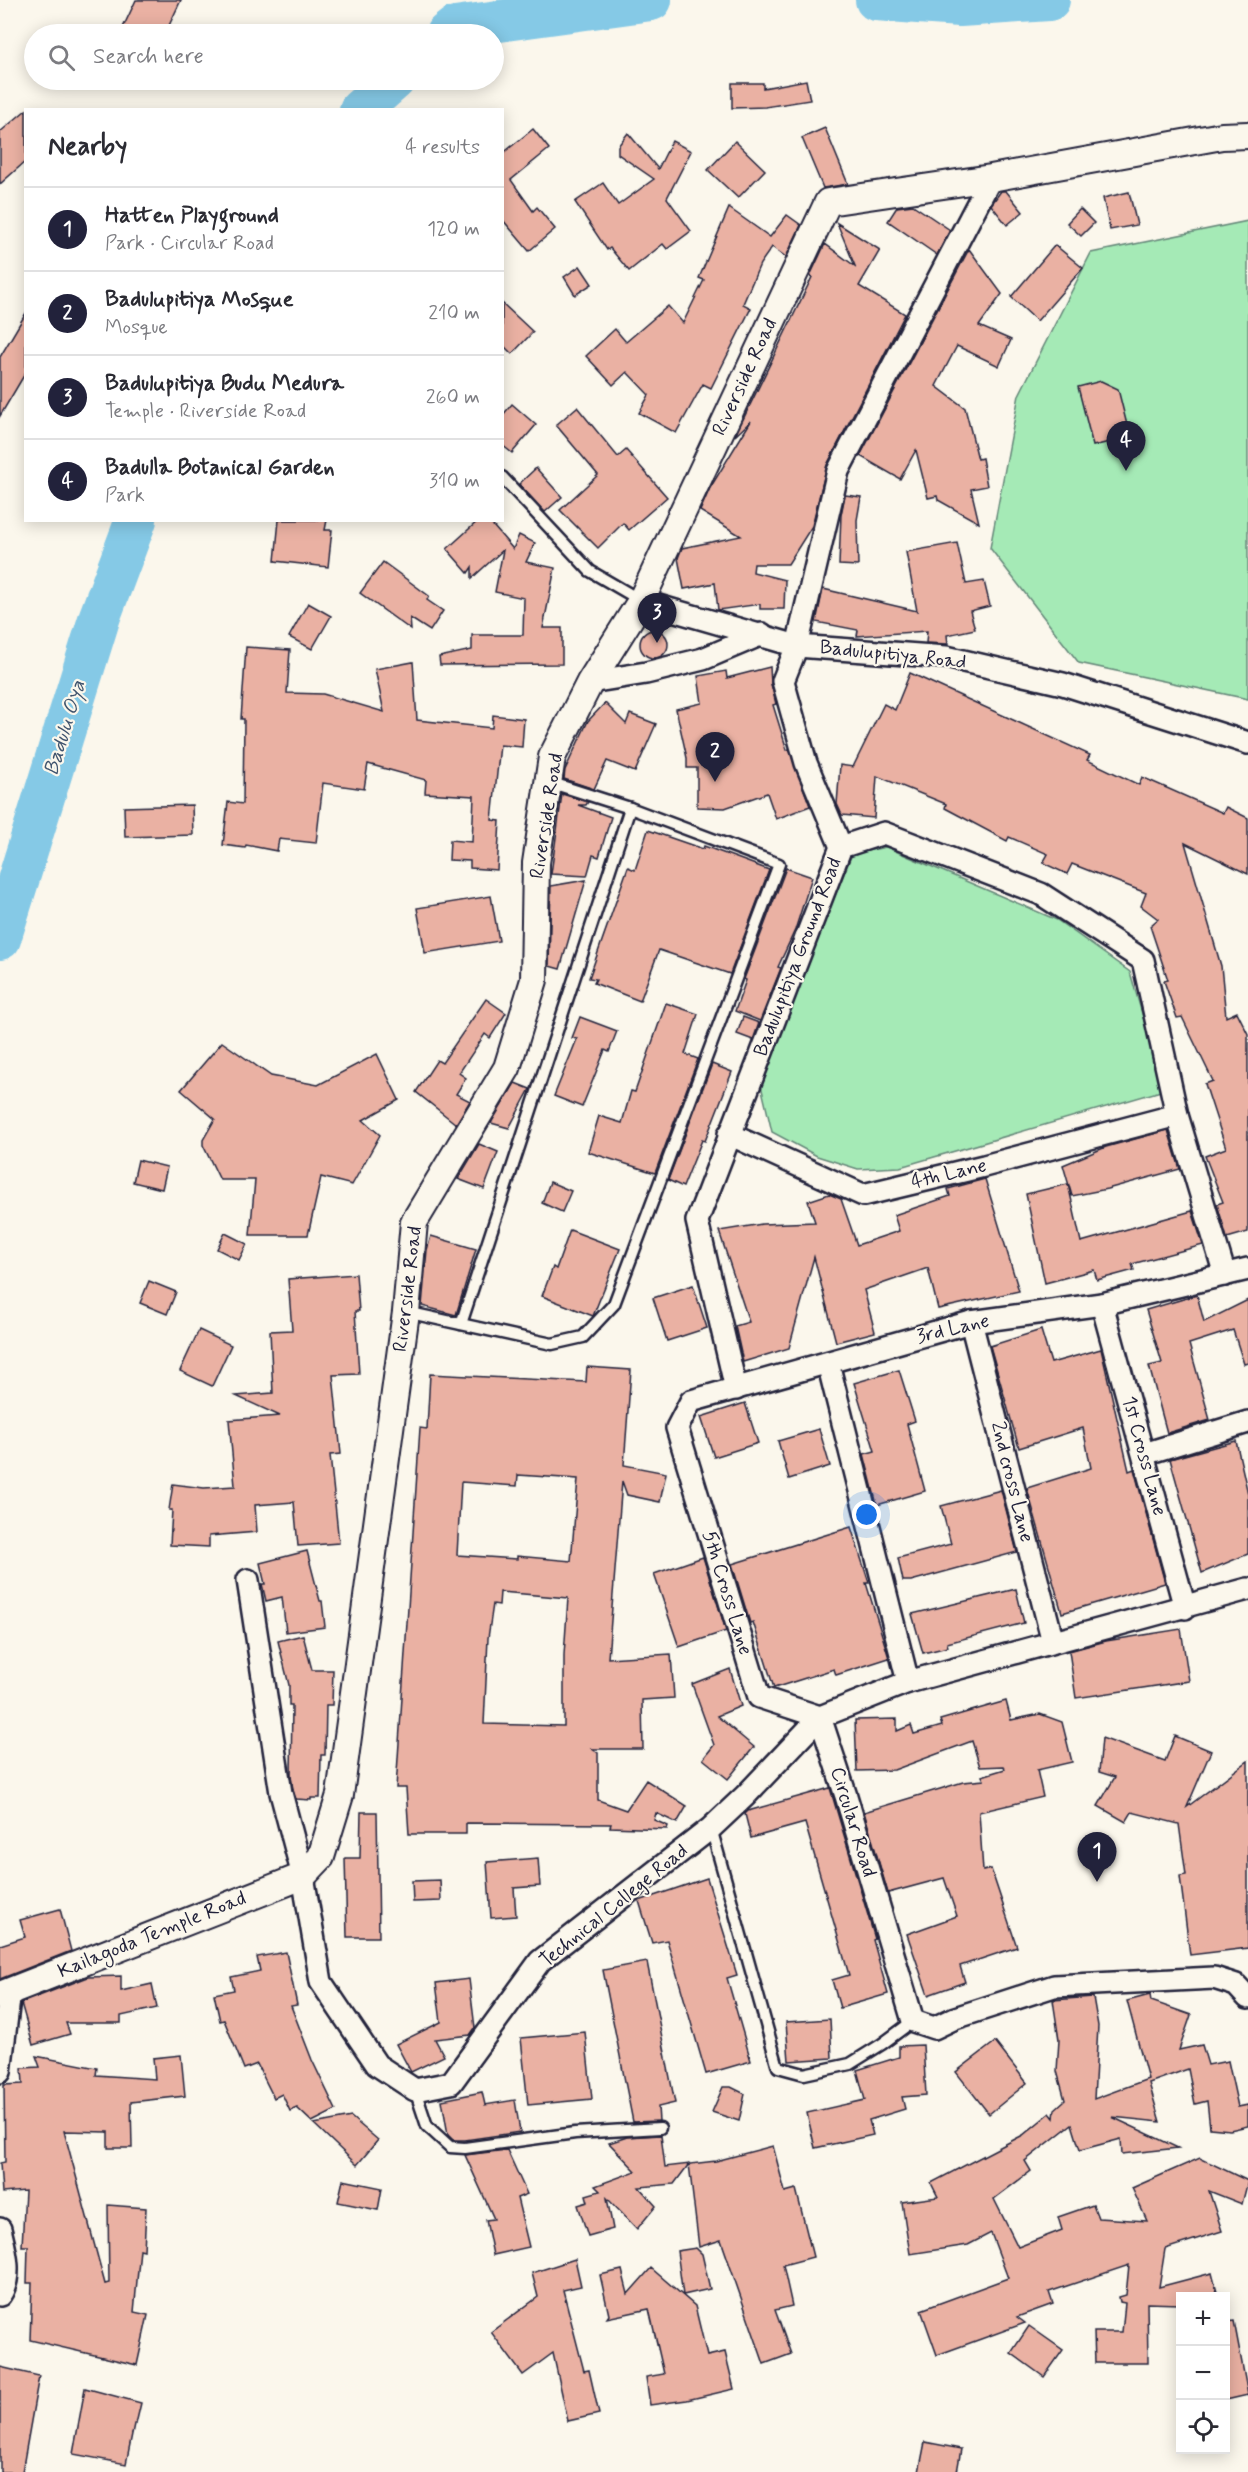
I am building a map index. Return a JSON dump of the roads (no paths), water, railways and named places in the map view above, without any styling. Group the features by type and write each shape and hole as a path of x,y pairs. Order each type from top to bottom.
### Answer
{"street":[{"name":"Riverside Road","path":"303,1876 321,1857 340,1795 406,1312 414,1222 507,1068 534,980 536,863 552,757 590,682 641,601 828,202 991,178 1222,136 1248,135"},
{"path":"841,847 806,763 783,681 797,646 838,471 991,178"},
{"name":"Badulupitiya Road","path":"641,601 762,634 797,646 946,657 1063,684 1248,743"},
{"path":"590,682 646,673 703,658 762,634"},
{"name":"Badulupitiya Ground Road","path":"736,1389 697,1221 841,847 884,833 1041,894 1143,960 1177,1115 1225,1275"},
{"name":"4th Lane","path":"729,1134 863,1195 1177,1115"},
{"name":"3rd Lane","path":"676,1428 691,1401 971,1322 1102,1304 1248,1269"},
{"name":"1st Cross Lane","path":"1102,1304 1185,1608"},
{"name":"2nd cross Lane","path":"971,1322 1053,1642"},
{"path":"828,1363 908,1682"},
{"path":"1144,1454 1248,1422"},
{"name":"5th Cross Lane","path":"676,1428 759,1697 820,1717"},
{"path":"248,1580 280,1792 303,1876 321,1982 377,2065 415,2090"},
{"path":"820,1717 908,1682 1248,1589"},
{"name":"Technical College Road","path":"415,2090 451,2083 540,1961 711,1828 745,1796 820,1717"},
{"name":"Circular Road","path":"820,1717 913,2021"},
{"name":"Kailagoda Temple Road","path":"5,1993 303,1876"},
{"path":"913,2021 934,2028 956,2018 1054,1986 1215,1978 1236,1985 1248,1998"},
{"path":"0,2072 5,1993"},
{"path":"0,2229 7,2260 6,2287 0,2295"}],"lane":[{"path":"504,479 590,572 641,601"},
{"path":"406,1312 552,1344 583,1337 614,1304 779,864 630,808 549,782"},
{"path":"461,1324 630,808"},
{"path":"711,1828 778,2067 804,2074 850,2064 913,2021"},
{"path":"415,2090 427,2126 450,2147 465,2148 575,2133 660,2128"}],"waterway":[{"name":"Badulu Oya","path":"477,24 651,0"},
{"name":"Badulu Oya","path":"876,0 960,6 1049,0"},
{"name":"Badulu Oya","path":"362,108 383,90"},
{"name":"Badulu Oya","path":"0,939 100,616 135,522"}],"place":[{"name":"Badulla Botanical Garden","path":"1126,471"},
{"name":"Badulupitiya Budu Medura","path":"657,643"},
{"name":"Badulupitiya Mosque","path":"715,782"},
{"name":"Hatten Playground","path":"1097,1882"}]}
